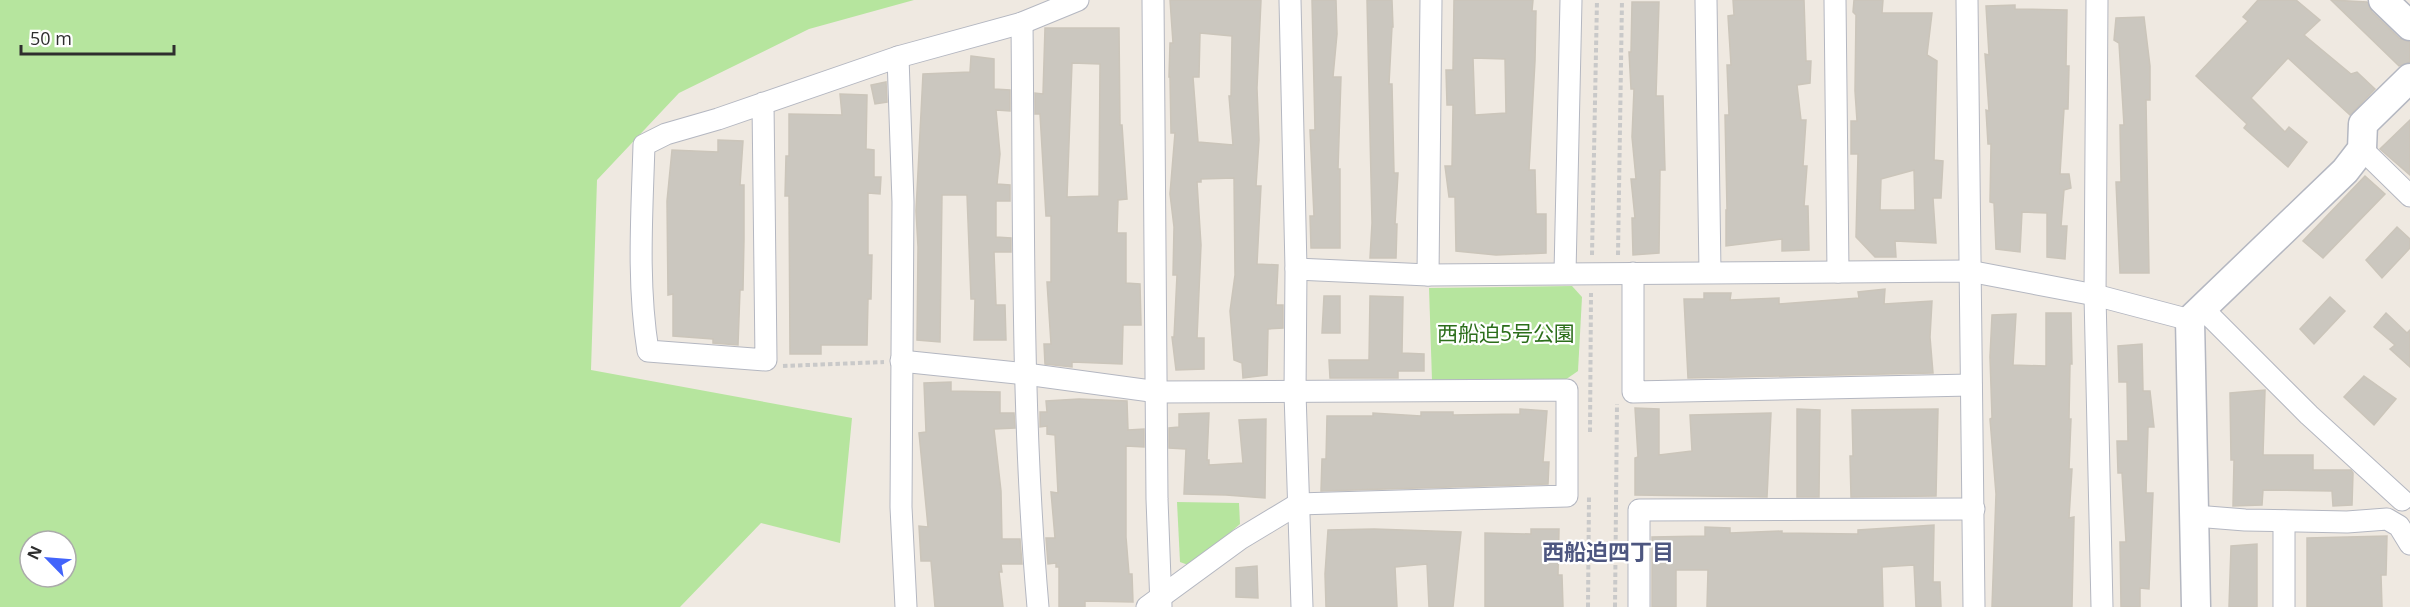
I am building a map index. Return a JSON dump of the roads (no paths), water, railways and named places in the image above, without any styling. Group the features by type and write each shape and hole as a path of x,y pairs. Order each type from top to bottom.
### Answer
{"street":[{"path":"763,103 766,360 648,351 644,326 642,247 644,145 666,134 898,57 1022,23 1078,0"},
{"path":"1153,0 1158,392 1156,603"},
{"path":"1290,0 1296,269 1295,393 1302,607"},
{"path":"1428,275 1431,0"},
{"path":"1565,273 1571,0"},
{"path":"1706,0 1710,272"},
{"path":"1835,0 1838,272"},
{"path":"1967,0 1974,607"},
{"path":"2097,0 2095,295 2102,607"},
{"path":"2383,0 2410,26"},
{"path":"1022,23 1026,374 1030,514 1038,607"},
{"path":"898,57 903,202 901,507 906,607"},
{"path":"2196,607 2194,516 2196,314 2345,171 2362,150 2363,124 2410,78"},
{"path":"2362,150 2410,196"},
{"path":"1296,269 1428,275 1969,271 2196,314 2309,415 2406,496 2387,519"},
{"path":"1633,273 1633,392 1971,385"},
{"path":"901,361 1026,374 1158,392 1567,390 1567,496 1298,504 1240,539 1156,603"},
{"path":"1640,607 1639,510 1974,509"},
{"path":"2194,516 2348,522 2387,519 2399,526 2410,544"},
{"path":"2284,521 2284,607"}],"district":[{"name":"西船迫四丁目","path":"1608,551"}],"park label":[{"name":"西船迫5号公園","path":"1506,333"}]}
